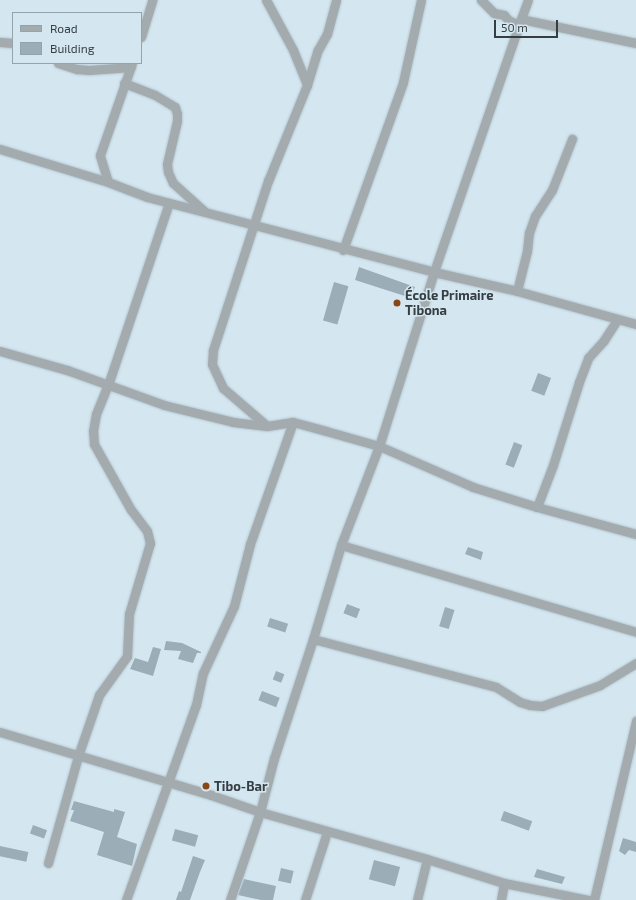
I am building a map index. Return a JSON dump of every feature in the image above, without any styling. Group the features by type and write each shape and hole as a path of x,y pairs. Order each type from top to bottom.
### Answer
{"street":[{"path":"142,34 152,0"},
{"path":"266,0 293,50 307,85"},
{"path":"267,426 223,388 212,364 213,350 268,181 307,85 318,50 327,34 336,0"},
{"path":"343,250 403,82 421,0"},
{"path":"481,0 494,13 504,15 508,20 636,43"},
{"path":"231,900 260,812 274,758 313,639 341,545 379,446 434,272 528,0"},
{"path":"0,42 12,44"},
{"path":"61,64 77,69 89,70 132,65"},
{"path":"108,182 100,155 124,83 132,65"},
{"path":"124,83 155,95 174,106 177,114 177,121 167,164 168,172 173,183 206,212"},
{"path":"516,291 527,251 529,233 535,216 552,190 572,139"},
{"path":"0,149 108,182 147,197 254,224 343,250 516,291 636,324"},
{"path":"48,863 78,756 99,695 127,656 129,614 150,543 148,531 131,510 94,444 92,431 96,414 108,385 169,203"},
{"path":"538,507 588,358 617,320"},
{"path":"0,351 67,370 164,405 233,422 267,426 293,422 379,446 473,486 538,507 636,534"},
{"path":"126,900 167,782 196,706 203,673 234,606 250,544 293,422"},
{"path":"341,545 636,632"},
{"path":"313,639 496,687 520,702 530,706 542,706 600,685 636,663"},
{"path":"594,900 636,721"},
{"path":"0,732 211,795 260,812 427,859 504,883 589,900"},
{"path":"305,900 327,832"},
{"path":"417,900 427,859"},
{"path":"501,900 504,883"}],"building":[{"path":"359,267 415,287 411,298 355,280"},
{"path":"334,282 348,286 337,325 323,320"},
{"path":"538,373 551,378 544,396 531,391"},
{"path":"514,442 522,445 514,468 505,464"},
{"path":"468,547 483,552 481,560 465,554"},
{"path":"347,604 360,609 356,618 343,613"},
{"path":"445,607 455,610 449,629 439,626"},
{"path":"270,618 288,624 285,632 267,627"},
{"path":"166,641 182,643 201,653 197,653 193,663 178,659 181,651 164,650"},
{"path":"153,647 161,649 153,676 130,669 135,658 148,662"},
{"path":"276,671 284,674 281,683 273,679"},
{"path":"262,691 280,698 276,707 258,700"},
{"path":"74,801 114,812 114,809 125,812 117,837 137,844 132,866 97,855 104,832 70,821 74,810 71,810"},
{"path":"504,811 532,821 529,831 501,820"},
{"path":"33,825 47,830 44,839 30,833"},
{"path":"175,829 198,835 195,847 172,841"},
{"path":"623,838 636,842 636,852 629,850 625,855 619,851"},
{"path":"0,846 28,852 26,862 0,856"},
{"path":"193,856 205,860 190,900 176,900 179,891 181,892"},
{"path":"374,860 400,867 395,886 369,879"},
{"path":"281,868 294,871 291,884 278,881"},
{"path":"537,869 565,877 562,884 534,877"},
{"path":"244,879 276,886 273,900 261,900 238,895"}],"place":[{"name":"École Primaire Tibona","path":"397,303"},
{"name":"Tibo-Bar","path":"206,786"}]}
